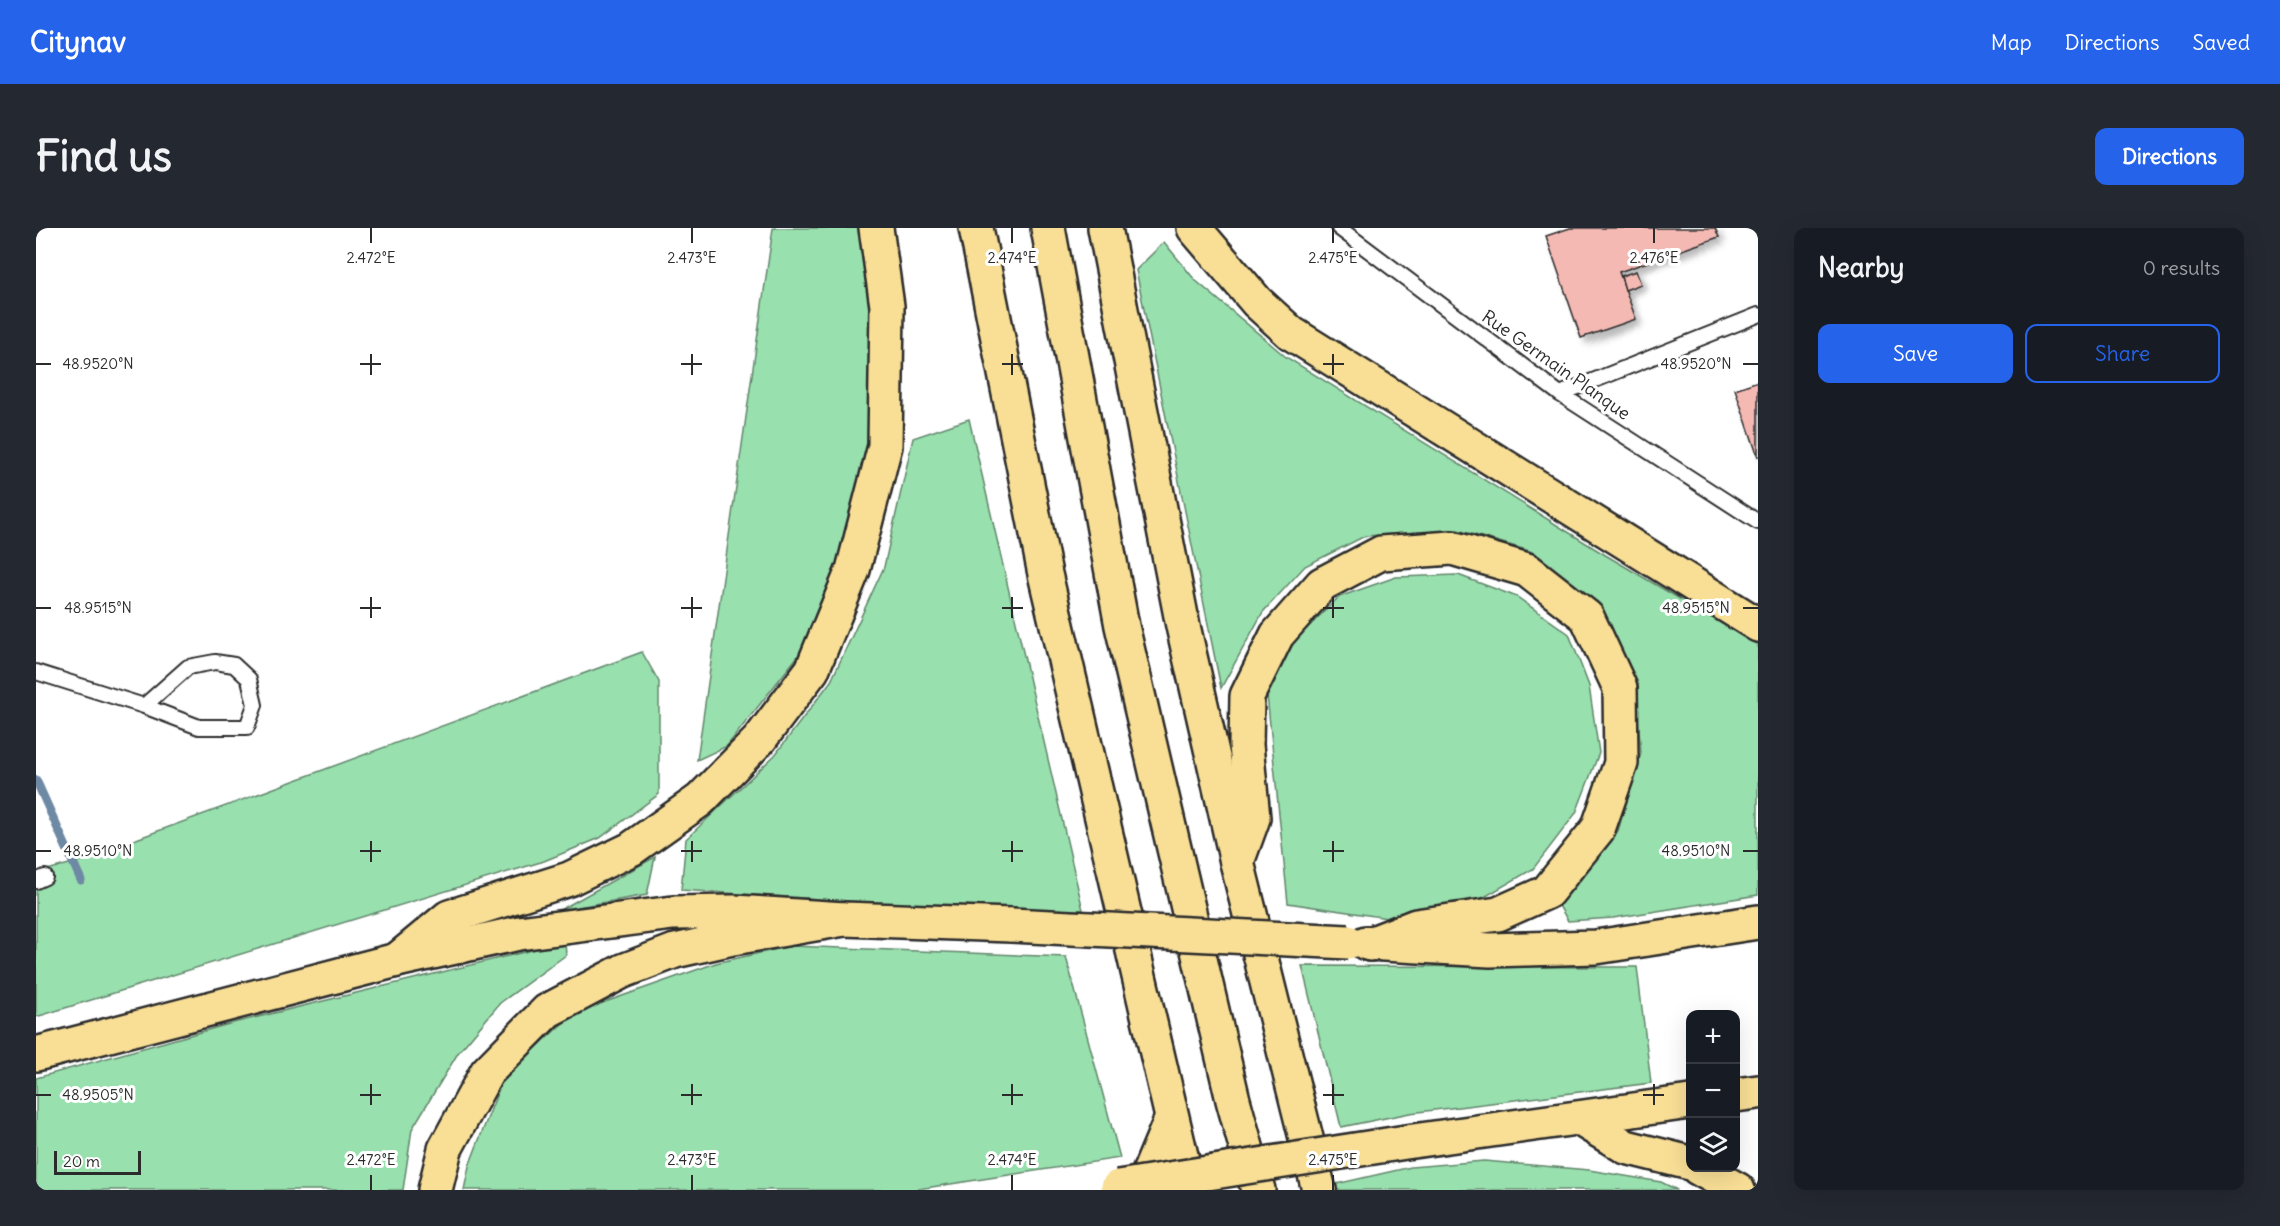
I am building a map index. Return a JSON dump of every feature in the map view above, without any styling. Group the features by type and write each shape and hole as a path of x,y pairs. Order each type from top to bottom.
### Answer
{"main road":[{"path":"397,960 449,917 568,879 631,849 700,800 760,739 812,670 853,570 885,446 887,306 876,228"},
{"path":"976,228 1045,574 1189,1190"},
{"path":"1048,228 1122,626 1233,1100 1257,1190"},
{"path":"1105,228 1183,626 1237,862 1319,1190"},
{"path":"1194,228 1257,302 1291,333 1758,625"},
{"path":"1237,862 1253,818 1246,745 1247,696 1277,635 1322,584 1381,553 1452,548 1527,570 1587,617 1620,688 1621,763 1598,829 1547,892 1498,914 1416,926 1359,943"},
{"path":"36,1054 397,960 519,933 673,913 734,912 1490,950 1596,947 1758,922"},
{"path":"435,1190 445,1149 487,1072 547,1011 623,971 675,951 733,938 844,919"},
{"path":"1740,1094 1758,1092"},
{"path":"1109,1189 1406,1142 1686,1103"},
{"path":"1580,1119 1626,1147 1686,1162"},
{"path":"1151,1190 1148,1174 1171,1120"},
{"path":"1707,1172 1738,1190"}],"lane":[{"name":"Rue Germain Planque","path":"1339,228 1560,394 1758,522"},
{"path":"1560,394 1758,315"},
{"path":"36,672 144,706 199,727 247,727 255,705 249,679 234,665 215,662 188,667 144,706"}],"green space":[{"path":"773,228 860,228 870,300 870,439 839,563 798,656 727,746 697,760"},
{"path":"1164,242 1195,280 1286,357 1602,553 1758,645 1758,895 1613,918 1568,921 1558,904 1618,831 1641,753 1634,675 1596,603 1530,551 1458,530 1365,536 1305,566 1263,612 1221,688 1136,270"},
{"path":"969,419 1083,910 1000,911 681,890 686,839 775,755 831,681 884,567 913,438"},
{"path":"1458,575 1517,597 1569,634 1589,686 1599,753 1576,813 1533,869 1467,907 1414,922 1288,903 1267,695 1292,643 1339,597 1396,577"},
{"path":"642,652 659,682 659,794 600,838 544,861 36,1017 36,873 102,855 131,841"},
{"path":"655,857 647,895 560,910"},
{"path":"565,942 566,955 500,1003 458,1053 412,1129 403,1190 36,1190 36,1078 229,1024"},
{"path":"791,946 1066,957 1120,1158 912,1190 464,1190 469,1166 503,1078 574,1013 716,963"},
{"path":"1302,966 1637,967 1651,1083 1410,1113 1341,1127"},
{"path":"1484,1161 1589,1170 1661,1182 1677,1190 1337,1190 1336,1184 1411,1167"}],"building":[{"path":"1570,228 1715,228 1719,237 1619,272 1636,319 1581,338 1546,236"},
{"path":"1636,271 1641,284 1625,290 1621,276"},
{"path":"1758,381 1758,457 1735,389"}],"waterway":[{"path":"36,780 81,880"}]}
